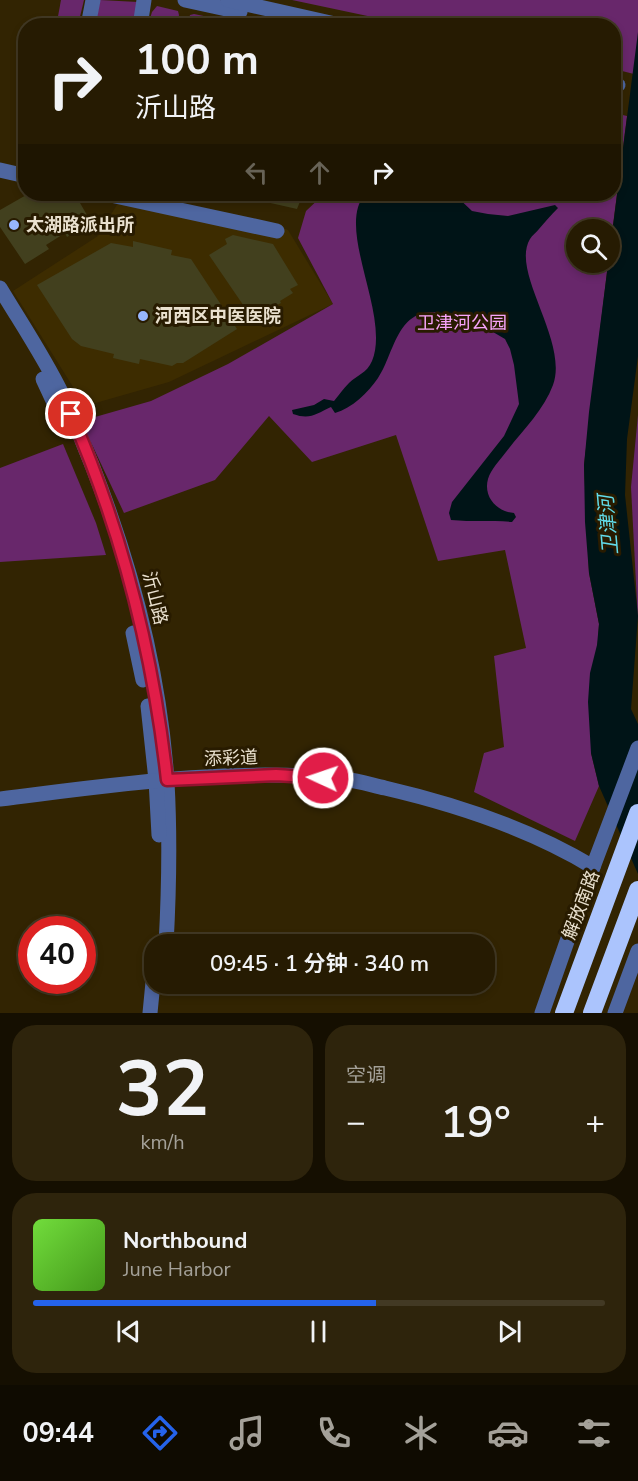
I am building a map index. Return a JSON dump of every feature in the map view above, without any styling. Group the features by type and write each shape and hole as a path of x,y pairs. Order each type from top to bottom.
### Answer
{"highway":[{"name":"解放南路","path":"564,1013 638,813"},
{"path":"593,1011 638,890"}],"street":[{"path":"90,18 93,0"},
{"path":"141,18 144,0"},
{"path":"185,0 265,18"},
{"path":"228,0 308,18"},
{"path":"0,170 18,174"},
{"path":"138,201 277,231"},
{"name":"沂山路","path":"0,288 49,368 63,396 113,520 148,654 162,730 156,934"},
{"name":"沂山路","path":"0,303 41,375 76,452 104,523 124,588 161,780 168,871 166,934"},
{"name":"解放南路","path":"542,1013 638,748"},
{"name":"添彩道","path":"0,799 161,780 276,775 346,780 417,795 472,814 514,829 577,857 593,867"},
{"path":"615,1013 638,951"},
{"path":"150,1013 152,994"},
{"path":"159,1013 162,994"}],"shaded area":[{"path":"118,203 281,227 288,230 333,304 169,382 85,406 13,291 98,236"}],"green space":[{"path":"61,0 84,0 80,18 58,18"},
{"path":"100,0 138,2 135,18 97,18"},
{"path":"292,0 638,0 638,75 621,71 621,18 377,18"},
{"path":"157,6 178,11 179,15 178,18 150,18"},
{"path":"194,14 214,18 189,18"},
{"name":"卫津河公园","path":"621,115 627,116 621,163"},
{"name":"卫津河公园","path":"317,201 616,201 614,219 566,219 566,273 607,273 584,465 589,573 599,624 591,753 599,786 575,841 474,792 484,753 504,747 494,656 526,648 505,550 438,561 396,435 312,462 269,416 215,480 124,513 81,421 151,401 228,364 333,304 298,238 306,211"},
{"path":"638,415 638,622 631,487"},
{"path":"63,444 96,523 106,555 0,562 0,468"}],"water":[{"name":"卫津河","path":"638,32 638,356 627,439 625,495 638,616 631,709 638,724 638,874 599,786 591,753 588,702 590,673 597,645 599,624 589,573 584,465 607,273 620,273 620,219 614,219 616,201 621,201 621,164"},
{"path":"361,201 461,201 472,211 508,216 555,205 558,208 531,238 526,253 527,270 553,348 556,367 553,385 538,412 493,468 488,479 490,497 497,507 514,513 516,517 512,522 451,520 449,513 452,502 504,436 519,404 510,349 505,339 493,332 469,329 467,323 440,313 419,314 403,328 378,378 359,399 335,413 331,407 309,416 293,414 292,410 314,405 324,399 334,401 372,361 376,342 375,320 359,250 356,228 357,209"}],"building":[{"name":"太湖路派出所","path":"18,200 79,201 91,222 67,237 65,233 46,245 49,249 25,264 0,227 0,210"},
{"path":"262,201 300,201 297,209"},
{"path":"233,235 273,244 298,285 290,289 293,293 280,301 281,303 258,315 256,312 250,315 209,255 227,244 225,239"},
{"name":"河西区中医医院","path":"133,241 172,250 171,255 191,259 237,329 183,363 172,366 140,359 139,364 113,358 114,354 81,346 72,339 37,285 111,243 133,247"}],"place":[{"name":"太湖路派出所","path":"14,225"},
{"name":"河西区中医医院","path":"143,316"}],"route":[{"path":"71,414 113,520 130,580 156,694 167,780 276,775 323,778"}]}
